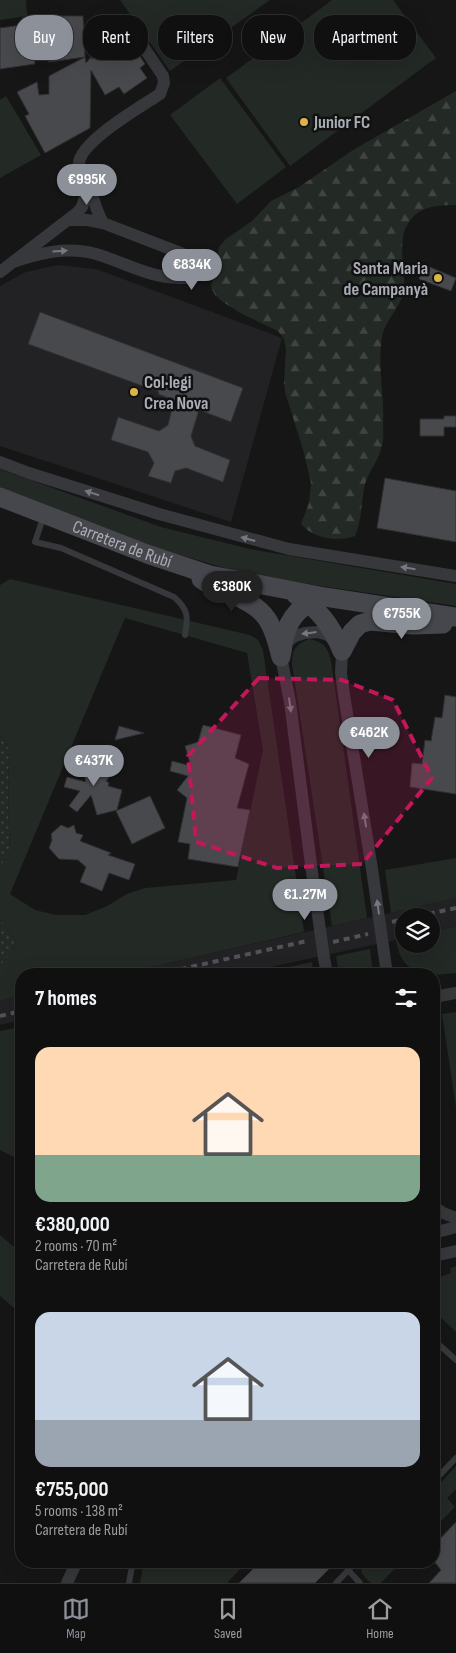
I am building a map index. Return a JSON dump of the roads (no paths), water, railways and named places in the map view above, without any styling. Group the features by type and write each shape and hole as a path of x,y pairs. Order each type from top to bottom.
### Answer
{"main road":[{"name":"Carretera de Rubí","path":"0,497 191,570 288,591 317,600 456,617"},
{"path":"191,570 204,581 254,604 267,618 281,657"},
{"path":"281,657 287,628 294,613 317,600 324,618 334,633 342,651"},
{"path":"342,651 352,632 360,624 370,621 426,625 456,622"}],"street":[{"path":"103,223 80,173 78,162 85,149 99,136 160,94 164,83 164,76 148,53"},
{"path":"0,272 78,212 82,207 88,187"},
{"path":"13,262 35,254 52,251 79,251 95,254 138,270 170,278 192,277 195,272 194,262 181,253 103,223 87,220 68,220"},
{"name":"Carretera de Rubí","path":"0,462 159,514 288,549 456,576"},
{"path":"326,968 290,702 281,657 287,642 295,636 318,632 328,635 342,651 341,673 344,695 386,968"},
{"path":"440,996 456,993"},
{"path":"440,1211 456,1218"},
{"path":"440,1231 456,1227"},
{"path":"440,1255 456,1251"},
{"path":"67,1583 74,1568"}],"lane":[{"path":"44,514 35,542 61,548 174,597 188,616 185,635"},
{"path":"440,1345 456,1360"},
{"path":"440,1475 456,1458"},
{"path":"129,1583 132,1568"},
{"path":"336,1583 348,1570 360,1583"}],"railway":[{"path":"440,911 456,908"},
{"path":"333,942 368,934"},
{"path":"186,968 307,941"},
{"path":"0,1016 15,1012"}],"place":[{"name":"Junior FC","path":"304,122"},
{"name":"Santa Maria de Campanyà","path":"438,278"},
{"name":"Col·legi Crea Nova","path":"134,392"}]}
